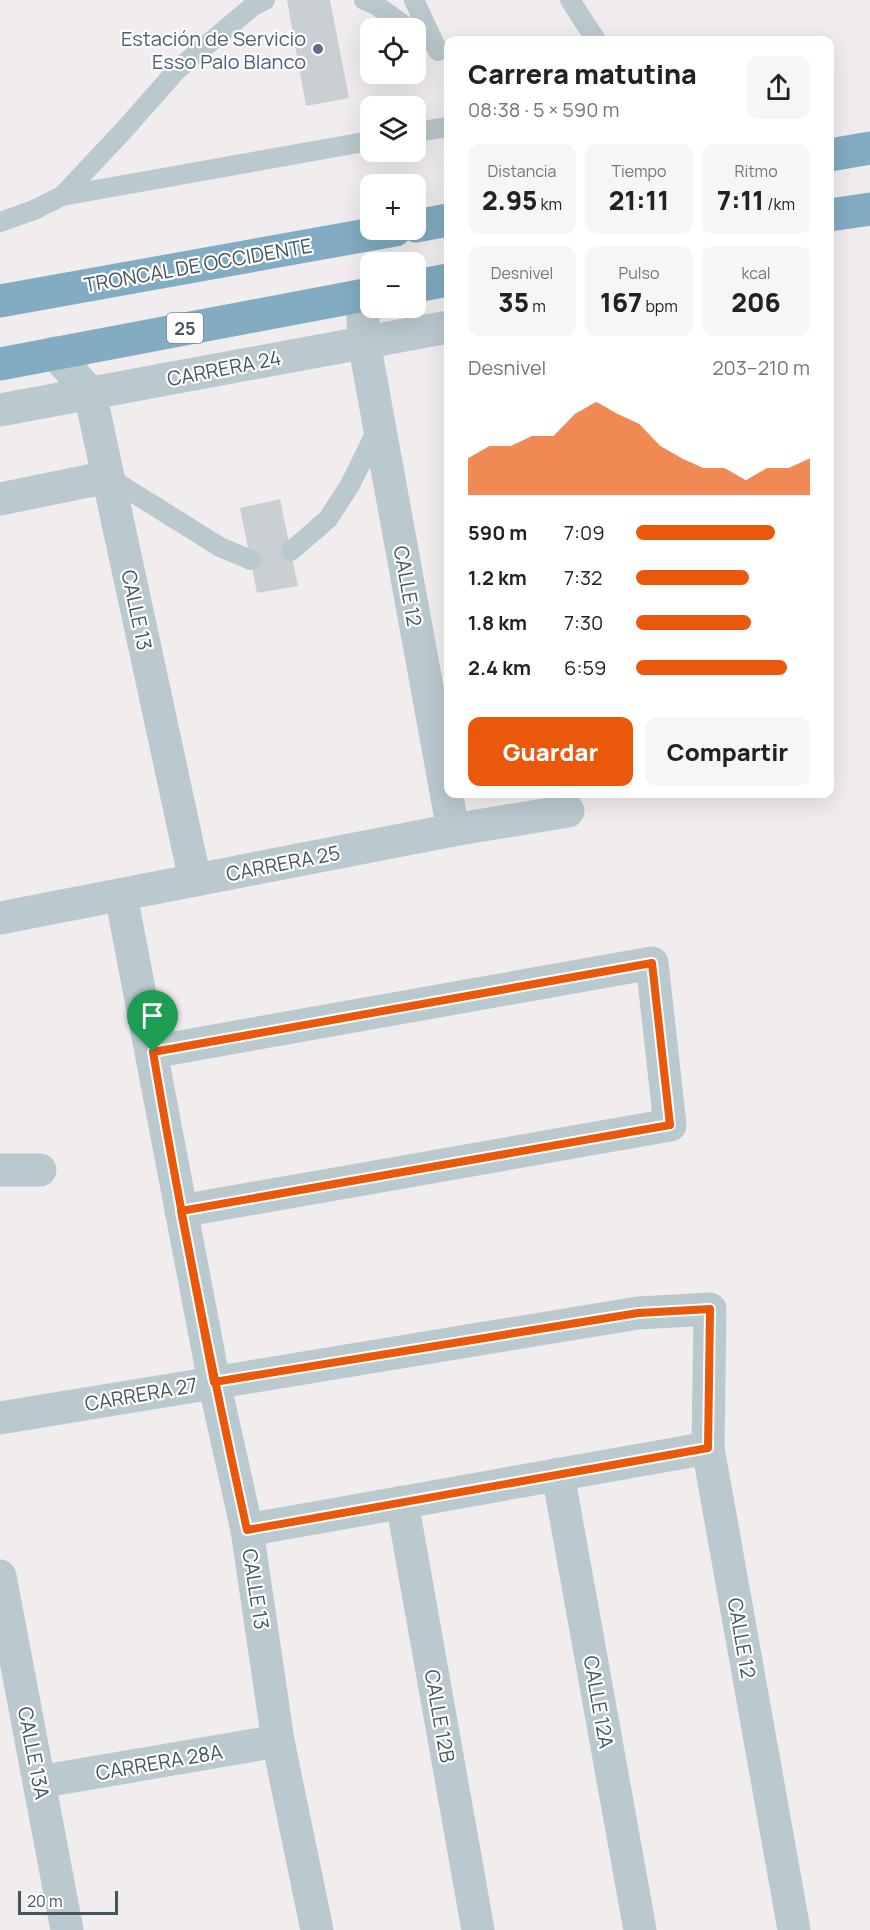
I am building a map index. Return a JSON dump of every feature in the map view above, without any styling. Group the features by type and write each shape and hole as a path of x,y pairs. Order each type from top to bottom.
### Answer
{"highway":[{"path":"834,153 870,148"},
{"path":"834,214 870,209"},
{"path":"426,224 444,221"},
{"name":"TRONCAL DE OCCIDENTE","path":"0,301 360,236"},
{"path":"426,284 444,281"},
{"name":"25","path":"0,364 360,296"}],"street":[{"name":"CALLE 12","path":"365,318 364,342 444,781"},
{"name":"CARRERA 24","path":"0,410 444,328"},
{"name":"CALLE 13","path":"55,353 90,393 195,880"},
{"path":"0,499 108,477"},
{"name":"CALLE 12","path":"447,798 453,830"},
{"name":"CARRERA 25","path":"0,918 453,830 568,811"},
{"name":"CALLE 13","path":"121,895 153,1052 214,1382 247,1530 278,1741 317,1930"},
{"path":"153,1052 652,963 670,1125 181,1211"},
{"path":"0,1170 40,1170"},
{"name":"CARRERA 27","path":"0,1418 638,1313 710,1309 710,1345"},
{"name":"CALLE 12","path":"710,1345 708,1448 794,1930"},
{"path":"247,1530 708,1448"},
{"name":"CALLE 12A","path":"558,1474 640,1930"},
{"name":"CALLE 12B","path":"402,1502 478,1930"},
{"name":"CALLE 13A","path":"0,1576 67,1930"},
{"name":"CARRERA 28A","path":"39,1782 278,1741"}],"lane":[{"path":"62,196 117,139 177,70 253,6 265,0"},
{"path":"364,0 376,4 395,18"},
{"path":"414,0 443,54"},
{"path":"570,0 593,36"},
{"path":"426,41 443,54"},
{"path":"426,130 444,128"},
{"path":"0,222 34,210 62,196 360,143"},
{"path":"291,551 328,519 350,484 379,426"},
{"path":"108,477 220,547 250,560"}],"building":[{"name":"Estación de Servicio Esso Palo Blanco","path":"287,0 330,0 349,98 306,106"},
{"path":"280,499 298,586 257,593 240,508"}],"place":[{"name":"Estación de Servicio Esso Palo Blanco","path":"318,49"}],"route":[{"path":"153,1052 181,1211 214,1382 247,1530 708,1448 710,1309 638,1313 214,1382 198,1296 181,1211 670,1125 652,963 153,1052"}]}
